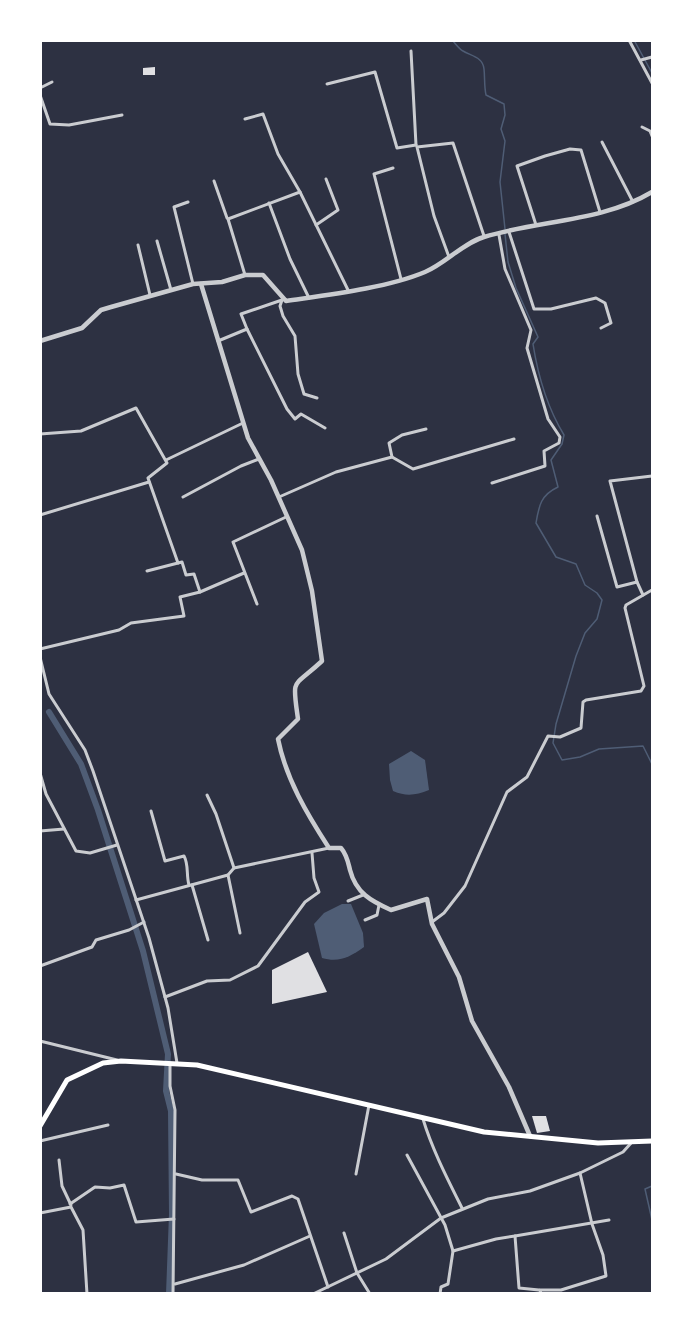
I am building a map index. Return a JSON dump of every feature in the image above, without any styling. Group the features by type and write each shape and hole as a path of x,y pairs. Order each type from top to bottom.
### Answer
{"main road":[{"path":"40,1126 68,1080 103,1063 121,1061 197,1065 484,1132 598,1143 632,1143 652,1140"}],"street":[{"path":"629,40 652,82"},
{"path":"411,51 417,146 434,216 449,257"},
{"path":"641,60 652,57"},
{"path":"327,84 375,72 397,148 453,143 484,237"},
{"path":"40,88 52,82"},
{"path":"40,95 50,124 69,125 122,116"},
{"path":"245,119 263,114 278,154 300,192 348,290"},
{"path":"642,127 650,131 652,136"},
{"path":"602,142 633,202"},
{"path":"537,227 517,166 570,149 581,150 600,212"},
{"path":"393,168 374,174 401,279"},
{"path":"316,225 338,210 326,179"},
{"path":"214,181 245,275"},
{"path":"228,219 300,192"},
{"path":"325,428 301,414 295,419 287,409 246,330 241,314 282,300 309,298 425,272 484,237 600,212 633,202 652,192"},
{"path":"189,202 174,207 193,284"},
{"path":"269,203 290,259 309,298"},
{"path":"504,233 534,309 551,309 596,298 604,303 611,323 601,328"},
{"path":"492,483 545,465 544,450 559,443 560,437 548,419 527,348 531,330 505,269 504,233"},
{"path":"158,241 171,292"},
{"path":"138,245 151,297"},
{"path":"40,341 82,328 100,310 193,284 222,282 245,275 263,275 282,300"},
{"path":"201,284 248,438 288,516 309,574 322,661 298,680 294,689 298,719 278,739 286,769 306,812 329,848"},
{"path":"282,300 280,306 283,316 295,336 298,374 304,394 317,398"},
{"path":"218,340 246,330"},
{"path":"40,434 81,431 136,408 167,463 148,478 178,563"},
{"path":"166,460 245,423"},
{"path":"426,429 402,435 389,443 392,457 413,470 514,439"},
{"path":"279,496 336,472 392,457"},
{"path":"183,497 259,459"},
{"path":"643,595 637,582 610,481 652,476"},
{"path":"40,515 149,482"},
{"path":"256,604 233,542 288,516"},
{"path":"597,516 617,587 637,582"},
{"path":"147,571 182,562 186,575 194,573 200,592"},
{"path":"40,649 120,630 131,623 184,616 180,597 200,592 244,573"},
{"path":"432,922 444,913 465,886 507,792 527,777 548,736 560,737 581,728 583,702 586,700 634,694 643,689 625,608 626,605 652,590"},
{"path":"40,657 49,694 89,760 144,922 165,997 178,1065"},
{"path":"40,773 46,794 76,851 90,853 117,845"},
{"path":"207,795 216,814 234,868"},
{"path":"151,811 165,861 184,855 188,863 186,876 208,940"},
{"path":"40,831 64,829"},
{"path":"136,900 228,875 234,868 329,848 341,848 346,854 356,887 363,895 380,905 390,910 427,899 432,922 459,977 472,1021 509,1087 530,1136"},
{"path":"165,997 207,981 230,980 258,966 305,902 319,892 314,878 312,853"},
{"path":"228,875 240,933"},
{"path":"348,901 363,895"},
{"path":"364,920 377,915 380,905"},
{"path":"40,966 92,947 96,940 129,930 144,922"},
{"path":"40,1041 121,1061"},
{"path":"168,1065 175,1110 175,1284 173,1293"},
{"path":"356,1174 369,1105"},
{"path":"422,1117 430,1143 451,1181 462,1208"},
{"path":"40,1141 108,1125"},
{"path":"313,1293 404,1248 417,1234 441,1218 462,1208 510,1193 531,1191 579,1173 623,1152 632,1143"},
{"path":"407,1155 441,1218 453,1251 448,1284 441,1287 440,1293"},
{"path":"59,1160 62,1186 83,1230 87,1293"},
{"path":"515,1236 519,1288 540,1292 561,1290 606,1276 603,1255 592,1224 579,1173"},
{"path":"176,1174 202,1180 238,1180 250,1212 292,1196 298,1199 328,1287"},
{"path":"40,1213 71,1206 95,1187 110,1188 124,1185 136,1222 175,1219"},
{"path":"453,1251 515,1236 609,1220"},
{"path":"344,1233 357,1273 370,1293"},
{"path":"175,1284 244,1265 310,1236"}],"water":[{"path":"411,751 425,760 429,790 407,795 393,791 389,764"},
{"path":"342,904 351,904 363,933 364,947 344,958 334,960 322,958 314,924 324,913"}],"building":[{"path":"155,67 155,75 143,75 143,68"},
{"path":"308,952 327,992 272,1004 272,970"},
{"path":"532,1116 546,1116 550,1131 537,1133"}],"waterway":[{"path":"452,40 462,50 481,62 484,69 486,95 504,104 505,115 501,129 505,141 500,182 505,229"},
{"path":"634,40 652,73"},
{"path":"505,234 508,262 516,288 538,337 533,344 541,379 548,402 564,435 562,444 551,460 558,487 544,497 536,523 556,557 576,564 585,585 597,593 602,600 597,619 585,633 576,656 556,724 553,743 562,760 580,757 599,749 643,746 652,764"},
{"path":"49,712 81,764 98,810 143,951 168,1054 166,1091 171,1111 172,1214 169,1294"},
{"path":"652,1186 645,1189 652,1220"}]}
